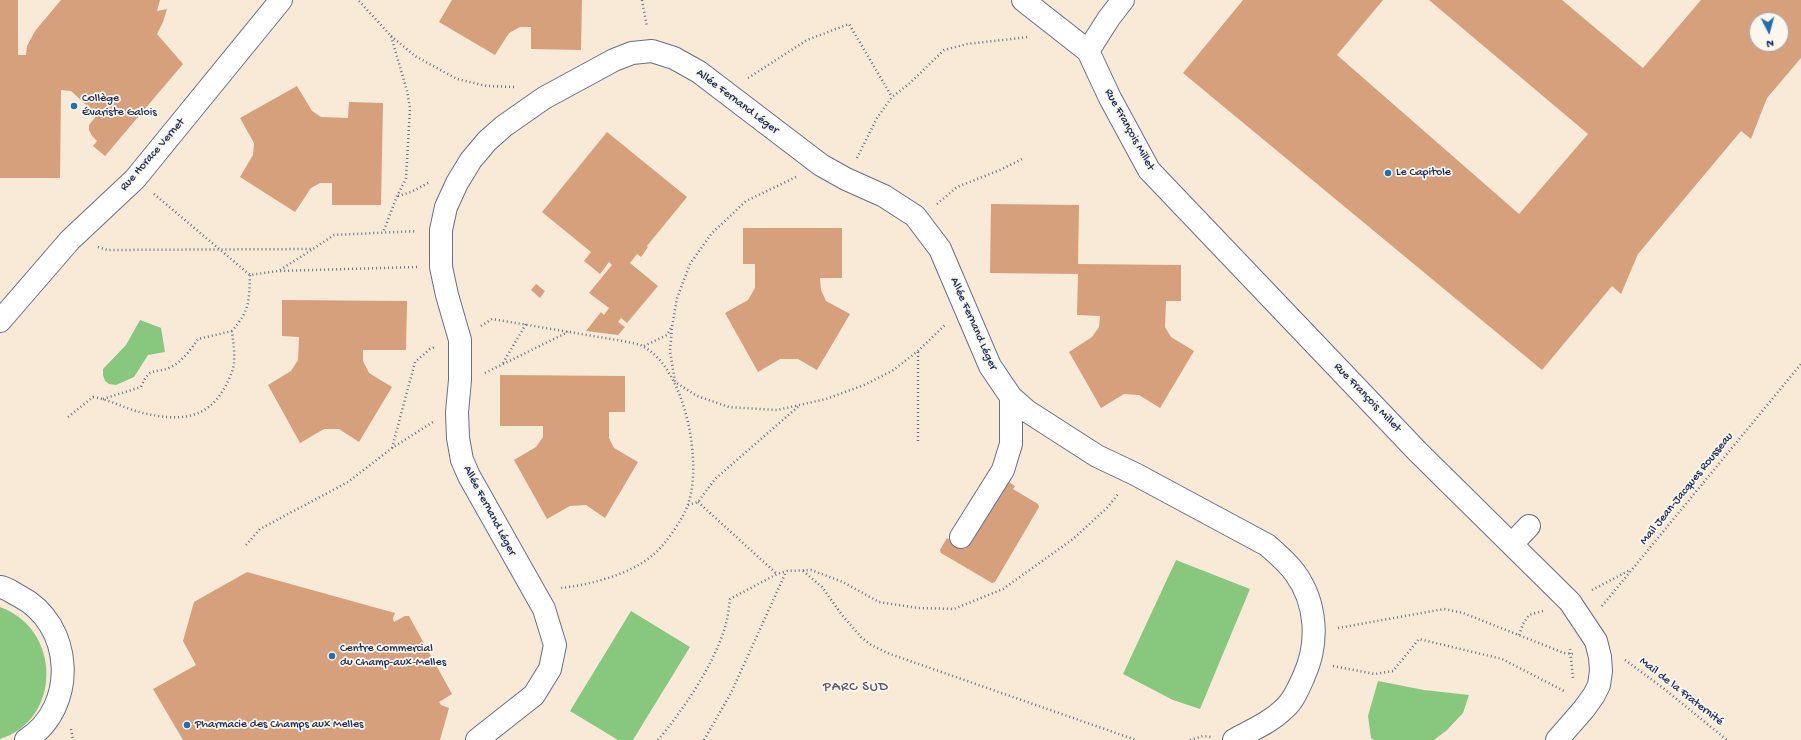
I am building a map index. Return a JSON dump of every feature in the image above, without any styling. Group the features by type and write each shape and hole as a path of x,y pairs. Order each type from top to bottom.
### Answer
{"street":[{"name":"Rue Horace Vernet","path":"0,321 70,240 136,178 282,0"},
{"path":"1023,0 1088,51 1109,18 1123,0"},
{"name":"Allée Fernand Léger","path":"477,740 534,695 550,670 555,645 544,609 469,476 462,460 458,438 456,412 460,380 460,340 447,295 441,267 441,230 446,207 457,183 471,160 487,141 504,126 544,98 614,60 632,53 652,51 674,58 699,72 822,165 846,179 884,196 915,216 940,249 990,366 1011,397 1027,411 1097,456 1135,474 1267,545 1279,555 1295,573 1304,588 1312,613 1314,647 1310,661 1298,689 1287,707 1272,719 1234,740"},
{"name":"Rue François Millet","path":"1088,51 1110,98 1149,170 1418,452 1570,602 1586,625 1596,641 1600,657 1601,671 1599,685 1579,724 1557,740"},
{"path":"961,537 1003,470 1011,444 1011,397"},
{"path":"1512,544 1529,526"},
{"path":"0,587 30,602 50,624 62,652 63,682 61,689 54,710 34,738"}],"path":[{"path":"359,1 391,36 415,56 457,79 487,86 537,89 544,98"},
{"path":"846,179 877,118 892,97 909,84 944,50 967,44 1034,36 1054,23"},
{"path":"727,92 806,40 849,24 892,97"},
{"path":"383,233 397,196 406,179 410,108 407,91 391,36"},
{"path":"918,221 957,187 1000,170 1024,158"},
{"path":"533,590 579,586 627,572 654,555 672,533 688,505 694,473 692,445 684,407 675,382 670,351 672,326 677,298 690,264 712,233 746,201 822,165"},
{"path":"136,178 250,275 278,271 441,267"},
{"path":"278,271 334,235 441,230"},
{"path":"70,240 107,250 313,249"},
{"path":"103,399 141,387 146,376 153,371 171,367 187,354 198,339 232,330 243,318 248,304 250,275"},
{"path":"392,448 415,362 430,349 460,340 492,319 623,341 644,346 656,358 675,382 697,396 729,407 778,410 826,399 892,371 918,351 964,306"},
{"path":"502,363 526,324"},
{"path":"644,346 667,335 672,326"},
{"path":"68,417 93,397 149,414 175,417 201,413 212,406 230,377 234,362 232,330"},
{"path":"484,380 485,373 502,363 569,332"},
{"path":"918,351 918,443"},
{"name":"Mail Jean-Jacques Rousseau","path":"1586,625 1801,364"},
{"path":"688,505 698,502 715,479 801,404"},
{"path":"246,545 260,529 348,482 392,448 436,420 456,412"},
{"path":"658,740 674,721 714,656 726,623 730,599 777,574 787,571 811,570 843,582 878,602 918,608 954,609 1003,589 1073,539 1108,507 1135,474"},
{"path":"698,502 777,574"},
{"path":"803,570 822,587 860,637 871,645 890,654 1136,740"},
{"path":"704,740 731,693 787,571"},
{"name":"Mail de la Fraternité","path":"1313,632 1444,609 1463,614 1564,653 1624,659 1657,683 1727,740"},
{"path":"1310,661 1375,674 1393,671 1419,639 1502,659 1564,690 1579,724"}],"green space":[{"path":"140,320 161,328 165,352 148,355 134,377 116,385 109,384 105,381 103,369 126,345"},
{"path":"1176,560 1250,589 1200,709 1173,700 1123,674"},
{"path":"0,607 20,618 35,634 44,653 46,674 44,695 35,713 20,729 0,739"},
{"path":"631,611 690,647 633,740 618,740 570,711"},
{"path":"1378,681 1424,690 1469,695 1463,713 1447,730 1434,740 1374,740 1371,738 1368,716"}],"building":[{"name":"Collège Évariste Galois","path":"0,0 18,0 18,55 26,55 27,46 35,31 61,0 160,0 157,11 167,9 157,34 183,64 105,156 93,146 97,141 89,130 89,125 97,115 71,91 61,90 60,178 0,178"},
{"path":"452,0 582,0 581,50 531,49 531,27 520,27 509,33 495,55 439,22"},
{"name":"Le Capitole","path":"1243,0 1383,0 1337,55 1519,214 1588,134 1429,0 1562,0 1643,68 1701,0 1801,0 1801,58 1767,98 1751,139 1741,131 1638,254 1621,294 1612,286 1542,370 1183,73"},
{"path":"297,86 312,111 321,117 348,118 349,102 383,103 381,205 332,205 332,183 320,183 311,188 295,212 240,177 253,155 254,143 240,118"},
{"path":"607,132 687,197 647,246 648,247 641,257 637,254 630,263 658,286 627,323 621,318 618,322 625,327 618,335 586,331 601,312 604,315 609,308 589,293 612,265 609,262 600,274 584,261 591,252 542,212"},
{"path":"991,204 1079,205 1078,264 1181,265 1181,301 1166,301 1165,327 1171,337 1194,351 1160,408 1139,395 1124,394 1101,408 1069,352 1092,337 1099,327 1100,316 1077,315 1078,274 990,273"},
{"path":"743,228 842,228 842,278 820,278 821,290 826,301 850,314 817,370 798,359 780,359 758,372 725,313 748,300 755,288 755,264 743,264"},
{"path":"536,284 545,291 540,298 531,290"},
{"path":"282,300 407,301 406,350 363,350 363,361 369,373 392,387 359,442 339,429 324,429 300,443 268,385 291,371 298,360 299,337 282,336"},
{"path":"500,375 625,376 625,412 609,412 609,438 614,448 638,462 605,518 586,505 570,506 547,519 514,460 536,447 543,437 543,426 500,426"},
{"path":"1007,481 1015,486 1013,489 1038,504 1039,507 995,582 992,583 941,553 940,550 947,538 965,549 1003,483"},
{"name":"Centre Commercial du Champ-aux-Melles","path":"247,572 395,613 393,618 394,622 405,616 409,616 452,694 439,702 441,705 449,708 440,740 183,740 153,689 196,665 183,641 194,602"}],"place":[{"name":"Collège Évariste Galois","path":"74,106"},
{"name":"Le Capitole","path":"1388,173"},
{"name":"Centre Commercial du Champ-aux-Melles","path":"332,656"},
{"name":"Pharmacie des Champs aux Melles","path":"187,725"}],"district":[{"name":"PARC SUD","path":"856,688"}]}
